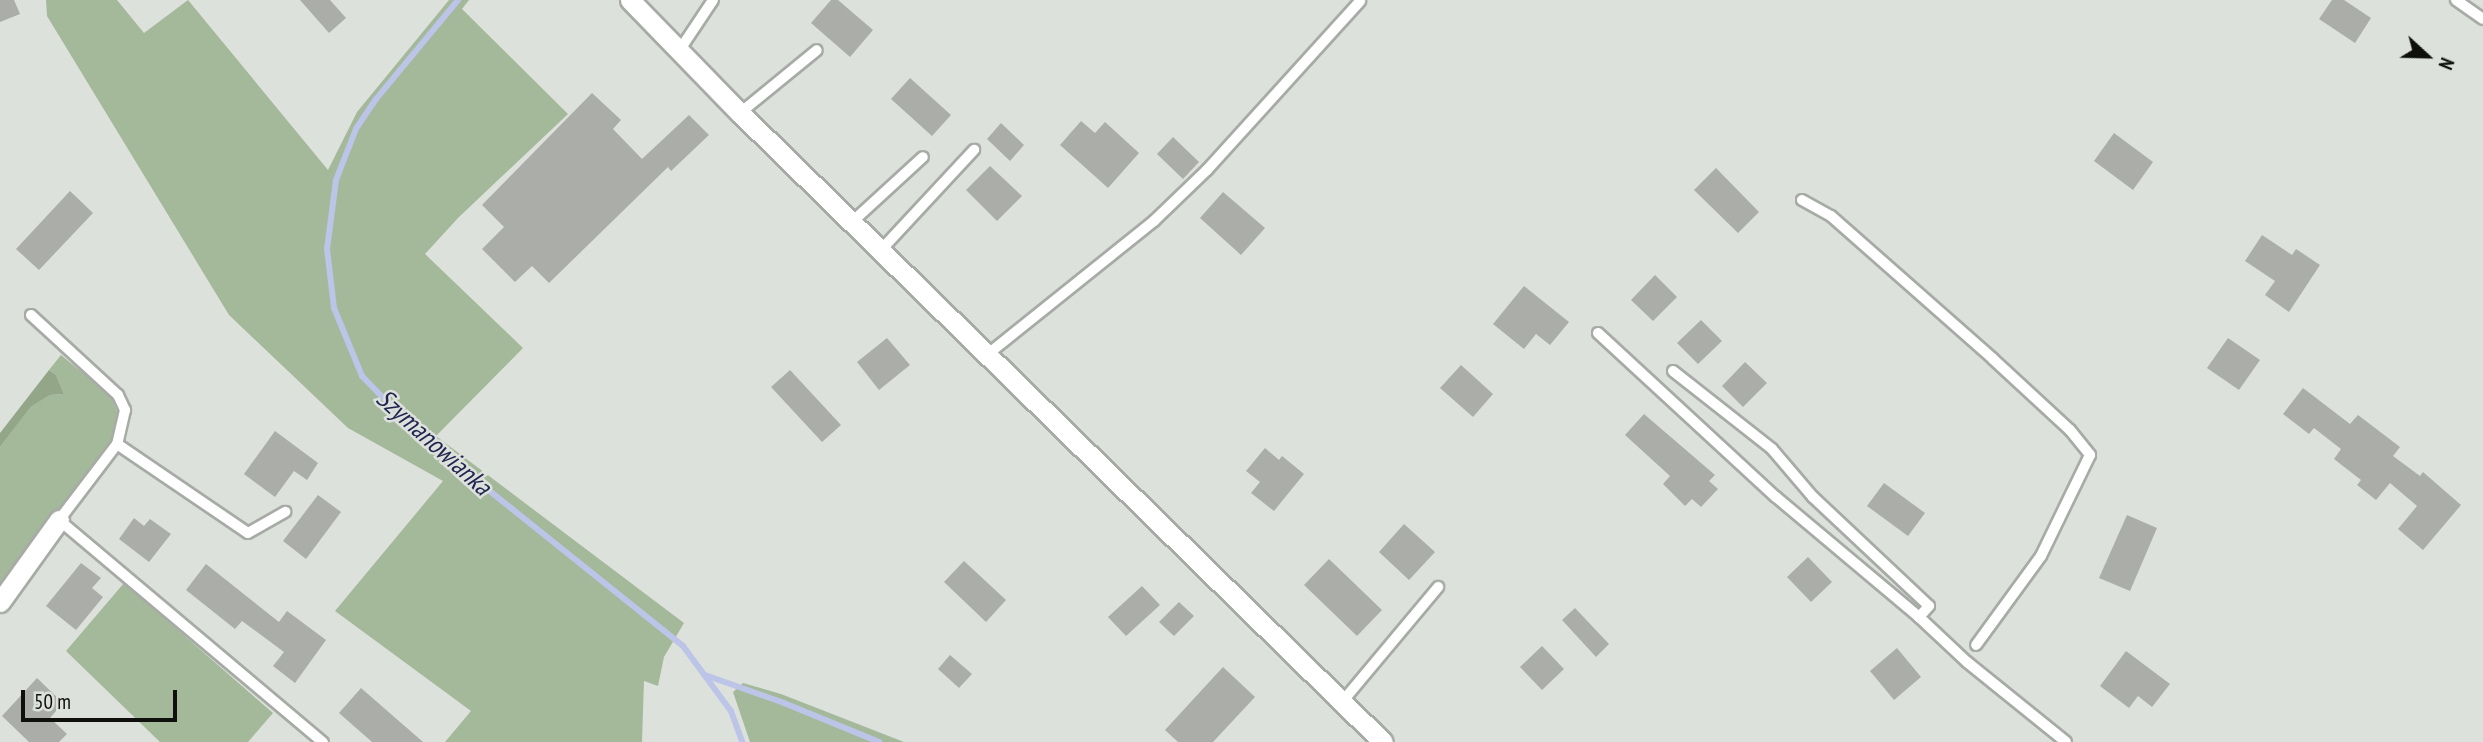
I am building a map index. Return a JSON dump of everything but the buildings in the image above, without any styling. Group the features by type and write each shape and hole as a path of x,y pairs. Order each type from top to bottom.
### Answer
{"street":[{"path":"630,0 740,113 1382,742"},
{"path":"0,602 59,520"}],"lane":[{"path":"679,51 713,0"},
{"path":"2456,0 2483,19"},
{"path":"988,354 1154,221 1207,170 1360,1"},
{"path":"740,113 817,50"},
{"path":"881,250 974,150"},
{"path":"852,222 923,157"},
{"path":"1802,200 1831,216 1993,359 2070,430 2090,455 2041,556 1976,645"},
{"path":"31,315 118,395 125,410 117,444 59,520 323,742"},
{"path":"1598,332 1776,497 1919,617 1967,662 2066,742"},
{"path":"1673,371 1772,449 1813,497 1929,606 1919,617"},
{"path":"117,444 248,533 285,512"},
{"path":"1342,702 1438,587"}],"green space":[{"path":"46,0 117,0 144,33 188,0 328,170 357,112 449,0 469,0 462,9 568,114 459,217 425,254 523,348 436,436 684,623 664,657 658,686 644,681 642,742 445,742 471,711 335,611 443,481 348,428 229,315 47,16"},
{"path":"61,355 111,396 120,419 114,438 0,589 0,447 31,407 50,395 64,394 56,375 49,370"},
{"path":"49,370 56,375 64,394 50,395 31,407 0,447 0,433"},
{"path":"124,583 273,713 248,742 160,742 66,651"},
{"path":"743,683 781,694 904,742 750,742 733,692"}],"waterway":[{"name":"Szymanowianka","path":"458,0 376,99 356,129 336,180 327,249 334,308 362,376 416,432 683,646 731,711 742,742"},
{"path":"705,675 784,703 879,742"}]}
